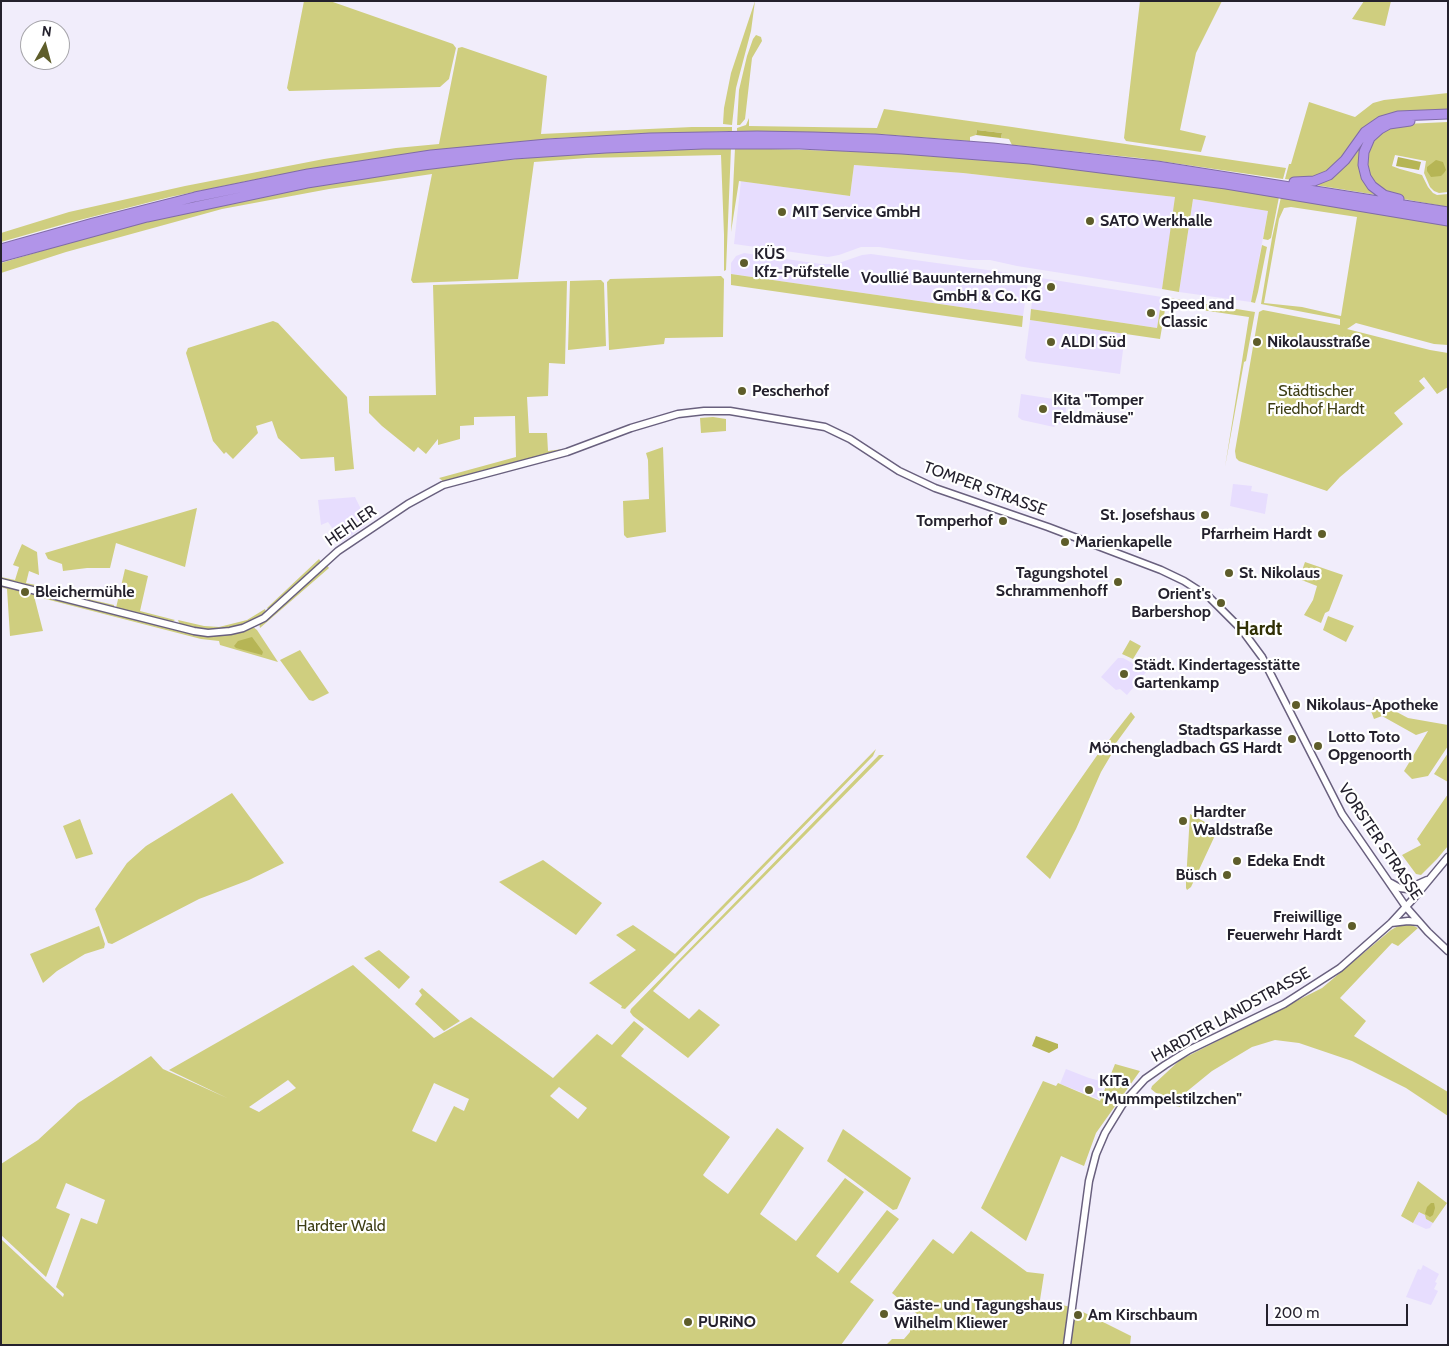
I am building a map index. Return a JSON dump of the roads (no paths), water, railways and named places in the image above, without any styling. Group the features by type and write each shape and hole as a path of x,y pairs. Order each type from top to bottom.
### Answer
{"highway":[{"path":"1157,166 1178,165 1293,182 1314,181 1334,170 1345,160 1365,132 1381,121 1398,116 1448,114"},
{"path":"1448,120 1400,122 1385,126 1370,138 1364,152 1363,165 1366,177 1372,186 1384,195 1448,211"},
{"path":"1,258 19,248 93,223 194,197 308,174 431,155 547,144 668,137 813,137 993,148 1157,166 1448,211"},
{"path":"1,248 19,248 196,206 306,183 355,175 514,154 703,144 800,144 902,148 1038,160 1226,184 1448,221"}],"main road":[{"name":"HEHLER","path":"1,582 194,631 208,633 230,631 264,618 338,551 408,504 443,485 567,452 665,417 704,411 730,411"},
{"name":"TOMPER STRASSE","path":"730,411 800,422 830,429 850,439 899,470 935,488 1071,535 1160,570 1202,592"},
{"name":"VORSTER STRASSE","path":"1202,592 1242,630 1262,657 1333,799 1406,906 1448,952"},
{"name":"HARDTER LANDSTRASSE","path":"1067,1345 1090,1181 1096,1154 1105,1133 1124,1102 1145,1079 1173,1060 1225,1032 1284,1004 1335,972 1391,923 1448,857"},
{"path":"1390,883 1400,888 1408,889 1432,877"},
{"path":"1391,923 1408,920 1419,922"}],"place":[{"name":"MIT Service GmbH","path":"782,212"},
{"name":"SATO Werkhalle","path":"1090,221"},
{"name":"KÜS Kfz-Prüfstelle","path":"744,263"},
{"name":"Voullié Bauunternehmung GmbH & Co. KG","path":"1051,287"},
{"name":"Speed and Classic","path":"1151,313"},
{"name":"ALDI Süd","path":"1051,342"},
{"name":"Nikolausstraße","path":"1257,342"},
{"name":"Pescherhof","path":"742,391"},
{"name":"Kita \"Tomper Feldmäuse\"","path":"1043,409"},
{"name":"St. Josefshaus","path":"1205,515"},
{"name":"Tomperhof","path":"1003,521"},
{"name":"Pfarrheim Hardt","path":"1322,534"},
{"name":"Marienkapelle","path":"1065,542"},
{"name":"St. Nikolaus","path":"1229,573"},
{"name":"Tagungshotel Schrammenhoff","path":"1118,582"},
{"name":"Bleichermühle","path":"25,592"},
{"name":"Orient's Barbershop","path":"1221,603"},
{"name":"Städt. Kindertagesstätte Gartenkamp","path":"1124,674"},
{"name":"Nikolaus-Apotheke","path":"1296,705"},
{"name":"Stadtsparkasse Mönchengladbach GS Hardt","path":"1292,739"},
{"name":"Lotto Toto Opgenoorth","path":"1318,746"},
{"name":"Hardter Waldstraße","path":"1183,821"},
{"name":"Edeka Endt","path":"1237,861"},
{"name":"Büsch","path":"1227,875"},
{"name":"Freiwillige Feuerwehr Hardt","path":"1352,926"},
{"name":"KiTa \"Mummpelstilzchen\"","path":"1089,1090"},
{"name":"Gäste- und Tagungshaus Wilhelm Kliewer","path":"884,1314"},
{"name":"Am Kirschbaum","path":"1078,1315"},
{"name":"PURiNO","path":"688,1322"}],"district":[{"name":"Hardt","path":"1259,629"}],"park label":[{"name":"Städtischer Friedhof Hardt","path":"1316,400"},
{"name":"Hardter Wald","path":"341,1226"}]}
